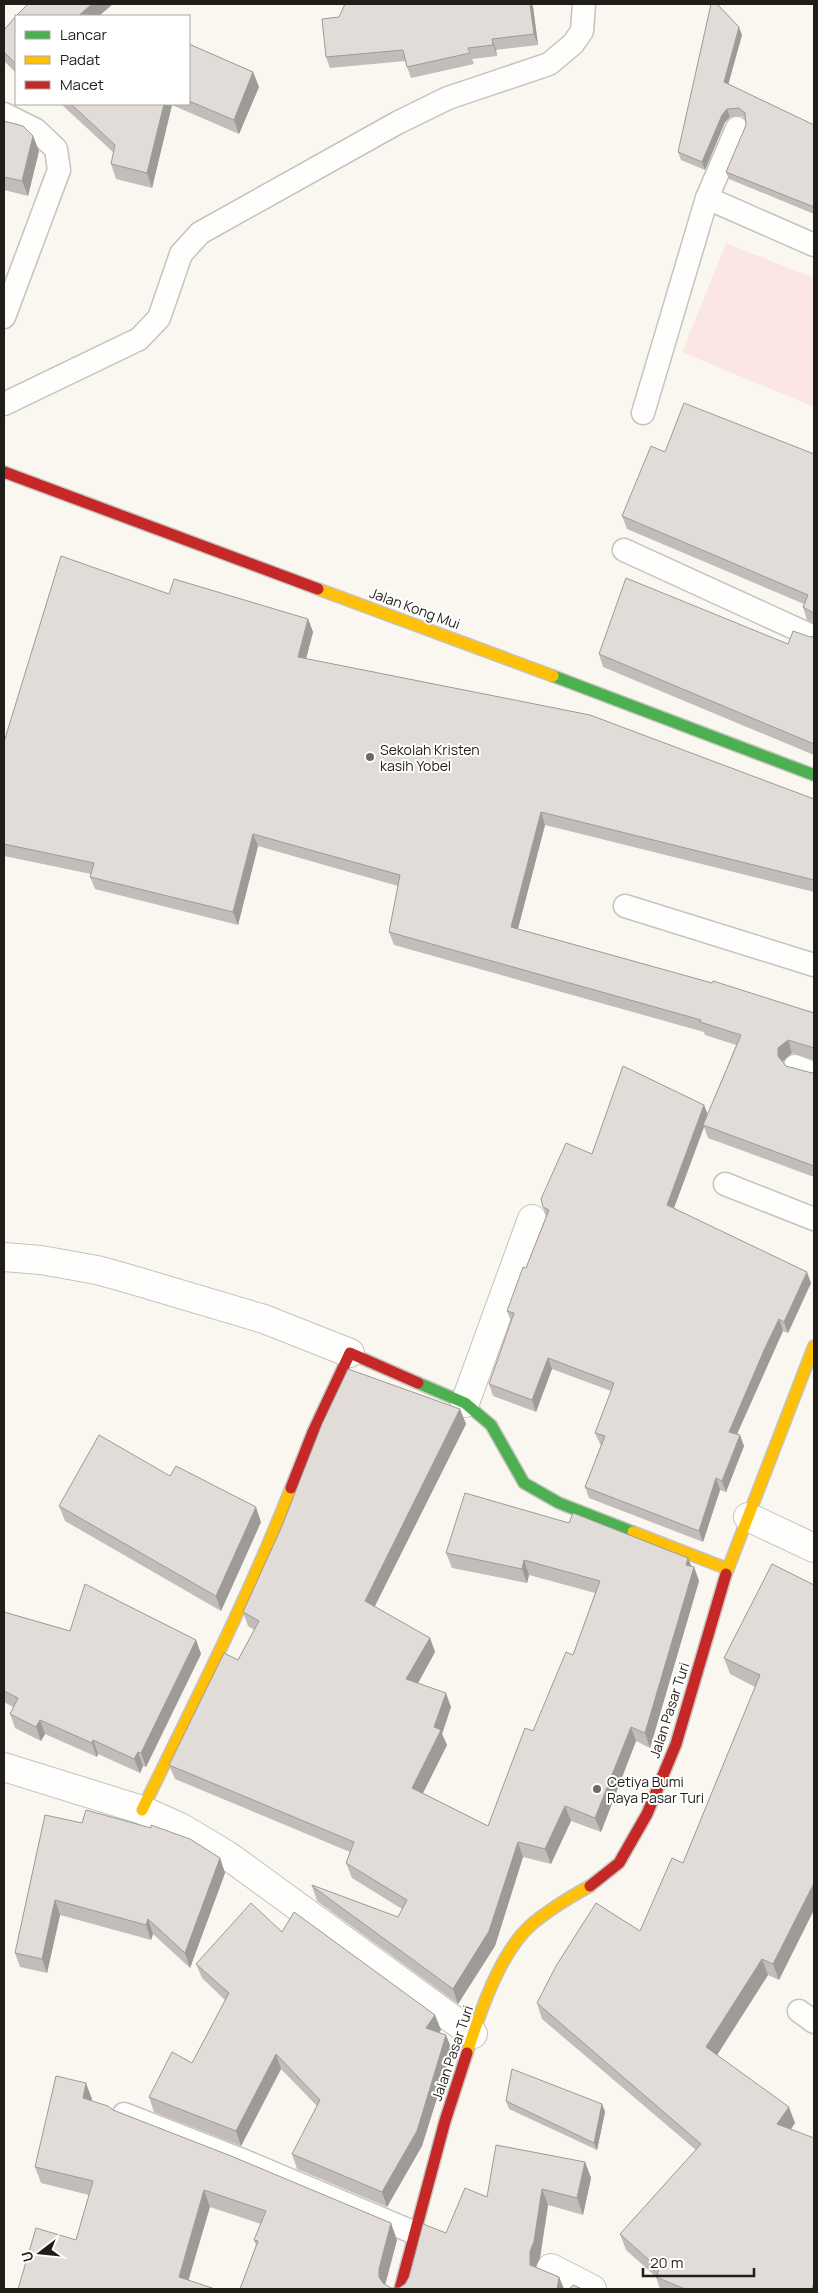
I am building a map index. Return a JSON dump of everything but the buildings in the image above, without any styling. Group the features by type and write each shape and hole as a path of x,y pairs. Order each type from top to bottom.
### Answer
{"street":[{"name":"Jalan Kong Mui","path":"4,472 752,750 814,776"},
{"path":"465,1403 532,1219"},
{"path":"4,1257 41,1260 97,1270 264,1319 465,1403 491,1425 514,1469 524,1483 535,1490 559,1503 728,1569"},
{"name":"Jalan Pasar Turi","path":"400,2289 445,2121 472,2034 502,1962 531,1925 562,1902 595,1883 618,1864 647,1814 676,1744 728,1569 814,1346"},
{"path":"142,1810 249,1588 273,1535 313,1432 350,1354"},
{"path":"748,1517 814,1548"},
{"path":"4,1767 142,1810 182,1828 227,1855 472,2034"},
{"path":"551,2268 592,2289"}],"lane":[{"path":"4,404 139,339 159,318 181,254 200,233 396,123 448,98 548,64 573,44 582,31 584,4"},
{"path":"4,114 36,130 56,149 59,170 4,317"},
{"path":"643,413 707,198 737,128"},
{"path":"707,198 814,244"},
{"path":"624,550 814,637"},
{"path":"625,906 814,965"},
{"path":"725,1184 814,1220"},
{"path":"124,2114 242,2160 415,2233"}],"shaded area":[{"path":"726,243 814,278 814,407 682,352"}],"traffic: fast":[{"path":"553,676 814,775"},
{"path":"418,1383 465,1403 491,1425 524,1483 559,1503 633,1532"}],"traffic: slow":[{"path":"318,589 553,676"},
{"path":"726,1574 814,1346"},
{"path":"142,1810 239,1610 291,1488"},
{"path":"633,1532 728,1569"},
{"path":"467,2053 492,1984 510,1950 532,1924 546,1913 590,1886"}],"traffic: jam":[{"path":"4,472 318,589"},
{"path":"291,1488 313,1432 350,1353 418,1383"},
{"path":"590,1886 619,1863 647,1814 676,1744 726,1574"},
{"path":"400,2289 445,2121 467,2053"}],"place":[{"name":"Sekolah Kristen kasih Yobel","path":"370,757"},
{"name":"Cetiya Bumi Raya Pasar Turi","path":"597,1789"}]}
